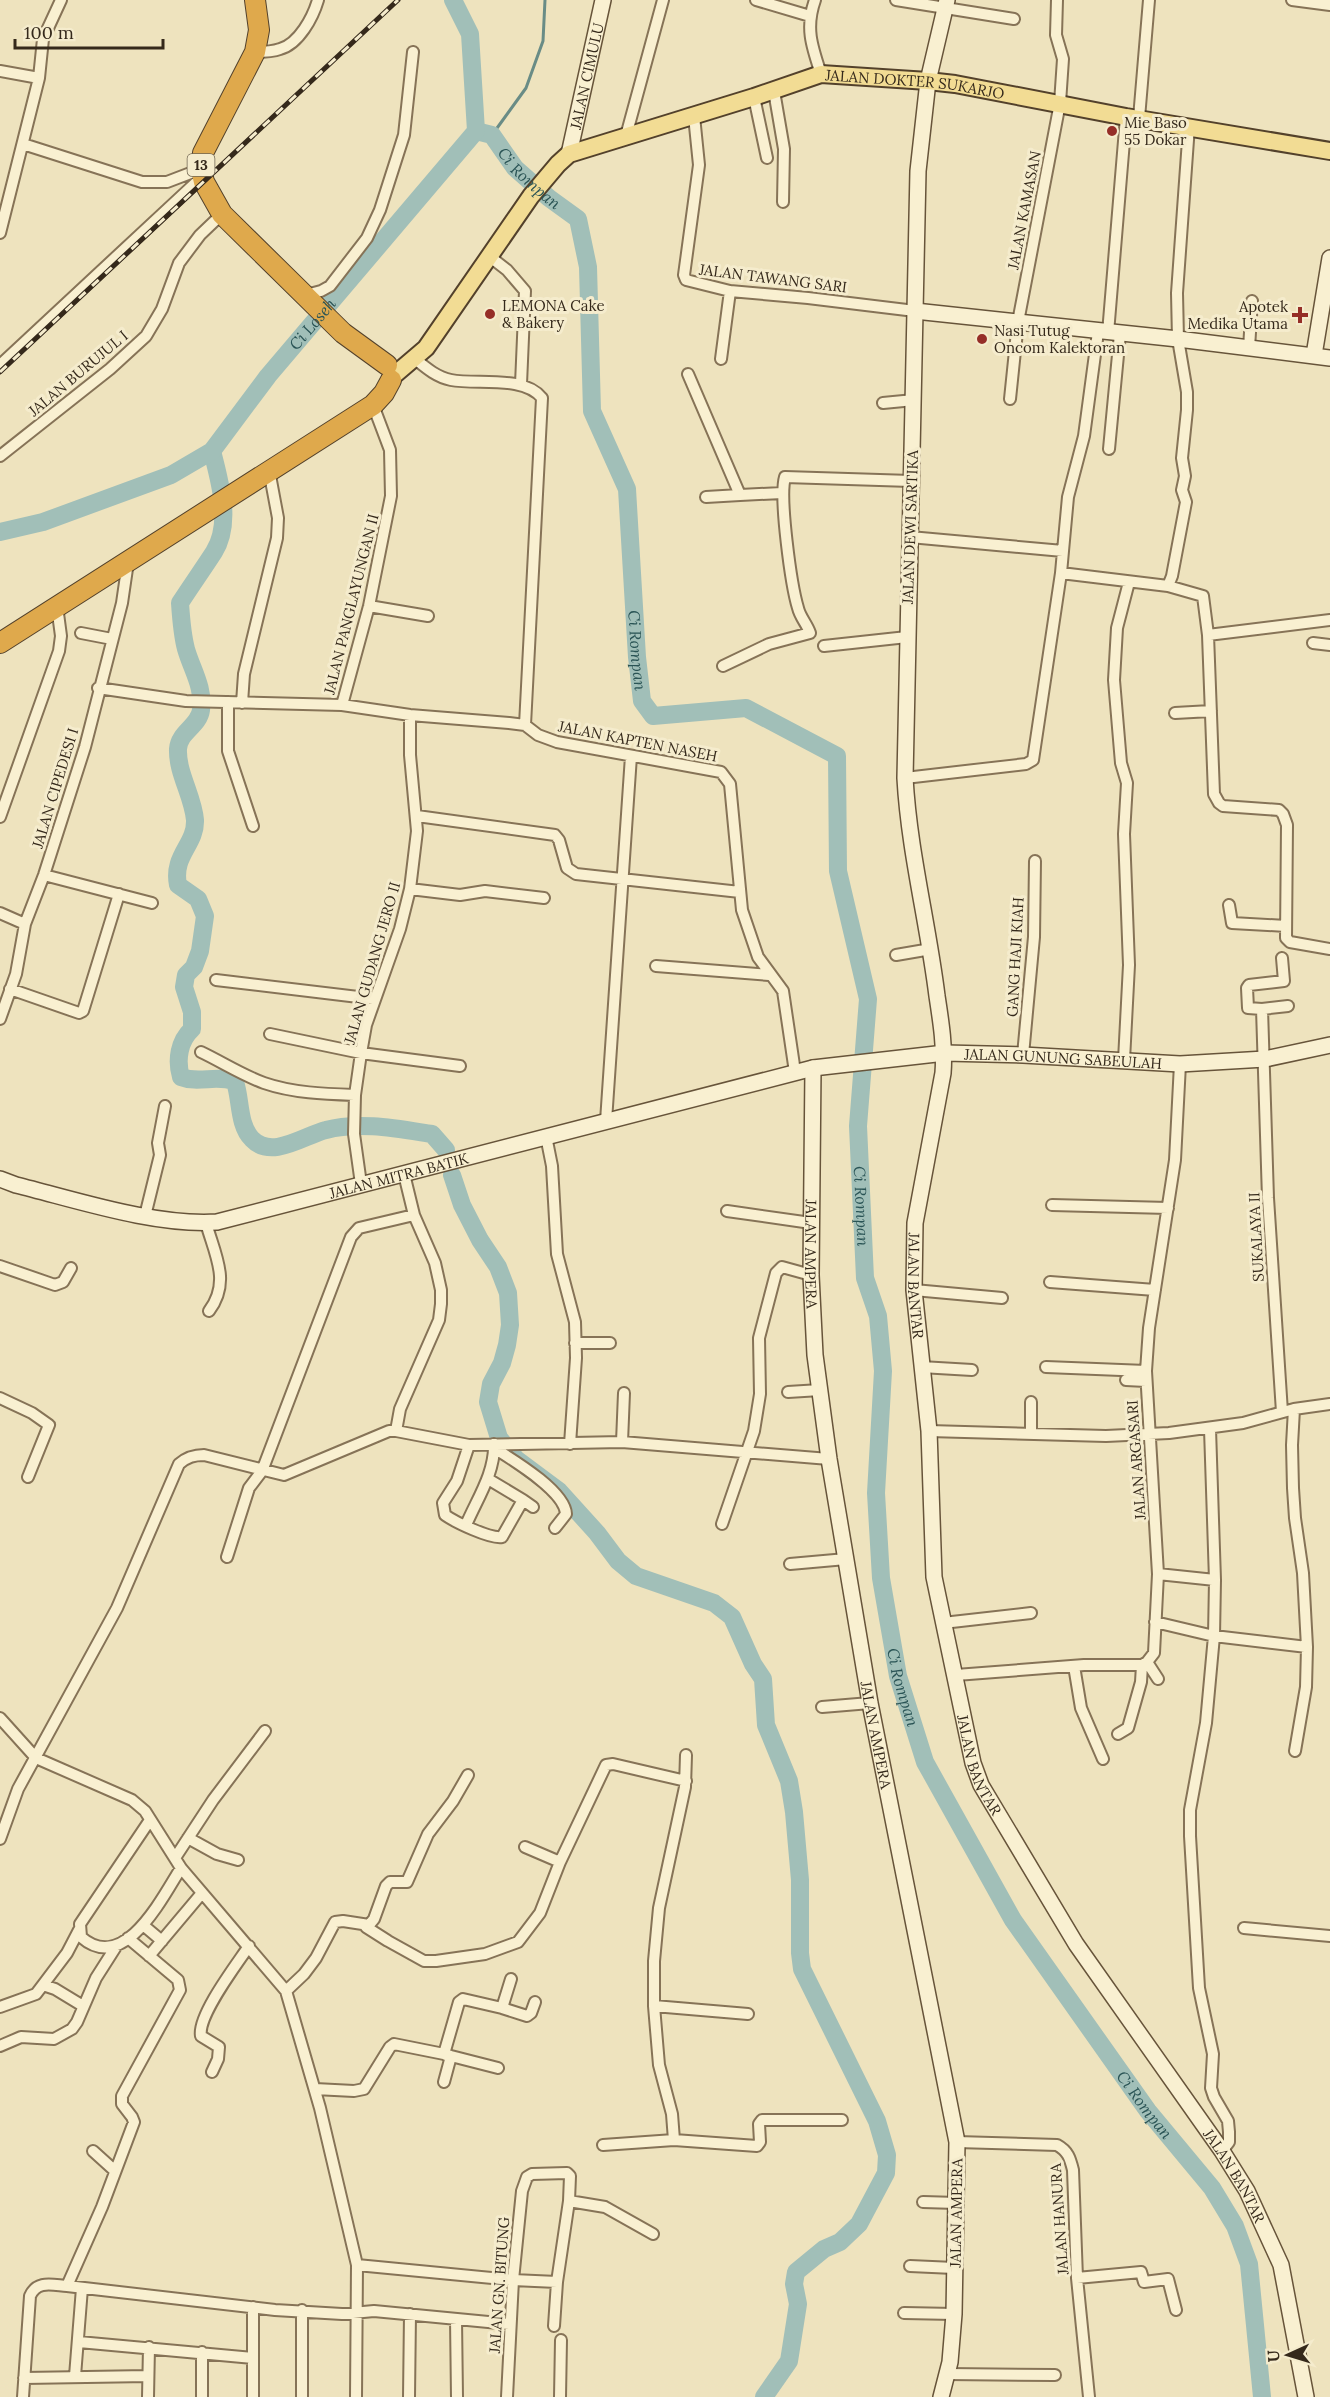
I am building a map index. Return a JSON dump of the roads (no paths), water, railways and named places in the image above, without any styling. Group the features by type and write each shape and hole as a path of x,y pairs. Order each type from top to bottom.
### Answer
{"highway":[{"name":"13","path":"255,0 259,30 255,52 205,147 202,173 207,193 222,214 385,374"},
{"path":"0,643 373,405 385,374"}],"main road":[{"name":"JALAN DOKTER SUKARJO","path":"385,374 420,353 531,196 569,154 774,91 821,74 928,81 1330,151"}],"street":[{"path":"0,233 39,78 43,39 61,0"},
{"path":"255,52 280,50 292,42 315,11 318,0"},
{"name":"JALAN CIMULU","path":"569,154 603,0"},
{"path":"626,136 663,0"},
{"path":"756,0 810,16"},
{"path":"815,0 810,16 810,35 821,74"},
{"path":"896,0 946,4 1014,19"},
{"name":"JALAN KAMASAN","path":"1010,399 1018,322 1060,104 1063,59 1056,35 1057,0"},
{"path":"1109,449 1109,333 1133,117 1149,0"},
{"path":"1292,0 1330,5"},
{"name":"JALAN DEWI SARTIKA","path":"945,1053 931,949 907,815 905,778 918,171 928,81 946,4"},
{"path":"308,298 330,286 367,238 380,210 404,135 413,52"},
{"path":"0,71 39,78"},
{"path":"774,91 784,149 783,202"},
{"path":"754,97 767,158"},
{"name":"JALAN TAWANG SARI","path":"694,116 699,165 684,275 686,280 730,291 808,297 915,311"},
{"path":"1168,585 1172,576 1186,502 1182,490 1185,476 1182,458 1187,392 1178,339 1177,293 1189,126"},
{"path":"23,144 142,182 167,182 202,173"},
{"path":"0,365 202,173"},
{"name":"JALAN BURUJUL I","path":"0,456 110,369 146,336 155,324 184,256 200,235 222,214"},
{"path":"489,256 507,270 525,291 521,384"},
{"path":"1314,355 1330,258"},
{"path":"721,359 730,291"},
{"path":"1249,348 1252,301"},
{"path":"915,311 1330,358"},
{"path":"905,778 1026,764 1033,760 1061,573 1068,497 1109,333"},
{"path":"420,353 435,374 451,380 521,384 536,392 542,402 525,725"},
{"path":"688,374 740,495"},
{"path":"883,402 914,400"},
{"name":"JALAN PANGLAYUNGAN II","path":"342,705 369,606 387,518 392,475 388,442 373,405"},
{"path":"242,703 244,674 277,538 276,499 269,470"},
{"path":"723,666 768,644 810,633 796,602 782,493 787,476 911,481"},
{"path":"706,497 782,493"},
{"path":"910,537 1063,551"},
{"name":"JALAN CIPEDESI I","path":"0,1019 26,924 85,747 98,688 122,603 128,562"},
{"path":"1061,573 1168,585 1203,596 1208,635 1214,795 1218,804 1279,810 1286,819 1286,938 1290,942 1330,949"},
{"path":"1124,1060 1129,965 1124,834 1126,780 1121,763 1113,680 1117,627 1129,582"},
{"path":"0,817 60,651 61,636 57,606"},
{"path":"369,606 428,616"},
{"path":"1208,635 1330,620"},
{"path":"81,633 112,639"},
{"path":"824,646 907,638"},
{"path":"1313,643 1330,645"},
{"name":"JALAN KAPTEN NASEH","path":"98,688 186,701 342,705 410,715 525,725 538,735 557,742 715,770 727,777 730,784 743,916 755,951 769,975 783,991 795,1072"},
{"path":"228,702 228,751 253,826"},
{"path":"1175,713 1211,711"},
{"name":"JALAN GUDANG JERO II","path":"361,1184 354,1121 361,1053 366,1025 400,929 410,889 417,816 410,755 410,715"},
{"path":"606,1120 631,756"},
{"path":"417,816 555,835 559,840 567,868 571,872 740,892"},
{"name":"GANG HAJI KIAH","path":"1023,1055 1034,938 1035,861"},
{"path":"44,875 152,903"},
{"path":"410,889 460,896 485,891 544,898"},
{"path":"10,988 79,1012 83,1011 119,894"},
{"path":"1229,905 1232,923 1286,926"},
{"path":"0,913 26,924"},
{"path":"896,955 931,949"},
{"path":"1282,958 1284,981 1247,987 1248,1008 1288,1006"},
{"path":"656,966 769,975"},
{"path":"216,980 375,999"},
{"name":"SUKALAYA II","path":"1262,1009 1268,1198 1282,1412"},
{"path":"270,1034 361,1053 460,1066"},
{"name":"JALAN GUNUNG SABEULAH","path":"795,1072 880,1059 945,1053 1180,1064 1265,1059 1330,1045"},
{"path":"201,1052 245,1075 273,1085 306,1092 355,1095"},
{"name":"JALAN BANTAR","path":"945,1053 915,1223 914,1290 929,1431 934,1577 973,1763 990,1803 1076,1944 1222,2151 1247,2191 1281,2265 1306,2397"},
{"name":"JALAN ARGASARI","path":"1118,1734 1128,1728 1140,1688 1144,1664 1154,1653 1158,1574 1146,1376 1149,1328 1175,1160 1180,1064"},
{"name":"JALAN AMPERA","path":"813,1068 811,1275 815,1355 870,1703 957,2142 954,2314 947,2374 941,2397"},
{"name":"JALAN MITRA BATIK","path":"0,1179 16,1185 145,1216 206,1223 230,1220 795,1072"},
{"path":"145,1216 160,1155 158,1143 165,1106"},
{"path":"546,1136 552,1166 556,1254 574,1322 570,1444"},
{"path":"396,1431 400,1409 439,1320 441,1304 441,1290 435,1263 414,1215 404,1174"},
{"path":"1052,1205 1168,1208"},
{"path":"727,1211 811,1223"},
{"path":"227,1557 249,1488 262,1471 351,1237 359,1228 414,1215"},
{"path":"206,1223 222,1280 219,1296 209,1311"},
{"path":"0,1266 55,1285 63,1282 71,1268"},
{"path":"722,1524 754,1431 760,1394 759,1338 776,1273 782,1267 811,1275"},
{"path":"1050,1282 1155,1290"},
{"path":"914,1290 1002,1298"},
{"path":"575,1342 610,1343"},
{"path":"921,1367 972,1370"},
{"path":"1046,1367 1146,1376"},
{"path":"1126,1380 1146,1376"},
{"path":"788,1392 820,1390"},
{"path":"622,1442 624,1393"},
{"path":"0,1398 32,1413 49,1425 28,1477"},
{"path":"1031,1402 1031,1432"},
{"path":"929,1431 1122,1436 1151,1432 1169,1433 1243,1424 1294,1409 1330,1404"},
{"path":"1294,1409 1292,1445 1294,1498 1303,1573 1307,1647 1306,1687 1295,1751"},
{"path":"1210,1429 1215,1580 1214,1636 1206,1723 1190,1810 1190,1836 1199,1988 1213,2054 1211,2088 1228,2121 1229,2142 1222,2151"},
{"path":"0,1839 18,1789 117,1608 179,1464 194,1455 204,1455 279,1476 289,1474 389,1431 396,1431 469,1445 622,1442 746,1454 830,1459"},
{"path":"469,1445 458,1480 443,1503 445,1515 494,1538 502,1537 523,1500"},
{"path":"466,1525 488,1479 500,1445"},
{"path":"500,1445 546,1483 565,1507 566,1514 555,1528"},
{"path":"488,1479 533,1507"},
{"path":"790,1564 846,1558"},
{"path":"1158,1574 1215,1580"},
{"path":"943,1623 1031,1613"},
{"path":"1155,1622 1214,1636 1307,1647"},
{"path":"956,1675 1074,1666 1144,1664 1158,1679"},
{"path":"1074,1666 1081,1708 1103,1759"},
{"path":"822,1707 870,1703"},
{"path":"0,1718 36,1758 132,1800 145,1811 181,1868 286,1991 315,2089 357,2265 356,2397"},
{"path":"175,1858 213,1800 265,1731"},
{"path":"674,2140 672,2114 659,2065 654,2006 654,1961 659,1908 686,1781 686,1755"},
{"path":"286,1991 304,1974 316,1958 335,1922 343,1921 366,1926 424,1961 484,1954 518,1942 527,1933 540,1912 560,1862 606,1765 613,1764 686,1781"},
{"path":"366,1926 374,1919 386,1886 390,1882 407,1882 428,1833 453,1801 468,1775"},
{"path":"150,1820 80,1924 81,1936 94,1946 111,1947 128,1938 143,1925 181,1868"},
{"path":"188,1838 217,1854 238,1860"},
{"path":"525,1847 560,1862"},
{"path":"149,1956 202,1893"},
{"path":"143,1925 162,1941"},
{"path":"1244,1928 1330,1936"},
{"path":"0,2007 31,1997 67,1953 80,1930"},
{"path":"67,2286 102,2207 114,2170 134,2122 122,2104 123,2096 180,1990 178,1980 128,1938"},
{"path":"0,2046 21,2037 47,2040 63,2035 77,2022 96,1978 117,1945"},
{"path":"212,2072 218,2059 219,2047 201,2036 203,2022 249,1946"},
{"path":"502,2008 511,1978"},
{"path":"43,1985 55,1989 83,2006"},
{"path":"444,2082 459,2002 464,1999 527,2016 531,2013 535,2002"},
{"path":"654,2006 748,2013"},
{"path":"315,2089 361,2090 394,2044 498,2068"},
{"path":"603,2145 674,2140 757,2146 760,2142 759,2124 762,2120 842,2120"},
{"name":"JALAN HANURA","path":"957,2142 1056,2145 1065,2149 1070,2156 1073,2170 1077,2278 1089,2397"},
{"path":"93,2151 114,2170"},
{"name":"JALAN GN. BITUNG","path":"507,2397 509,2324 522,2191 527,2176 567,2173 570,2176 569,2201"},
{"path":"554,2326 557,2282 569,2201 605,2207 653,2234"},
{"path":"922,2202 957,2203"},
{"path":"357,2265 557,2282"},
{"path":"910,2266 954,2268"},
{"path":"1077,2278 1141,2272 1144,2282 1168,2278 1176,2310"},
{"path":"23,2397 31,2292 39,2285 67,2286 253,2307 342,2314 357,2312 410,2314 509,2324"},
{"path":"75,2376 82,2288"},
{"path":"253,2307 253,2397"},
{"path":"302,2397 303,2310"},
{"path":"904,2313 954,2314"},
{"path":"409,2397 410,2314"},
{"path":"456,2319 457,2397"},
{"path":"560,2397 561,2340"},
{"path":"79,2342 253,2358"},
{"path":"148,2397 149,2347"},
{"path":"201,2397 202,2352"},
{"path":"947,2374 1054,2375"},
{"path":"24,2378 148,2376"}],"waterway":[{"name":"Ci Loseh","path":"0,532 43,522 171,475 212,451 268,376 476,131 470,34 453,0"},
{"path":"492,135 526,88 543,41 545,0"},
{"name":"Ci Rompan","path":"476,131 492,135 515,168 549,198 578,219 588,267 592,411 627,489 637,657 642,701 653,716 746,708 837,756 838,871 868,999 858,1126 865,1278 878,1316 883,1371 876,1493 881,1578 898,1676 925,1762 1013,1920 1148,2111 1212,2188 1235,2226 1249,2264 1262,2397"},
{"path":"212,451 223,502 222,528 214,552 180,603 188,657 201,694 201,710 197,720 179,743 178,749 180,767 195,820 192,836 181,858 177,875 178,885 198,899 205,916 200,951 194,967 186,975 184,987 192,1012 192,1029 181,1045 179,1064 181,1077 235,1082 244,1127 252,1139 260,1145 279,1147 326,1130 365,1126 432,1134 446,1150"},
{"path":"452,1175 462,1205 480,1240 498,1267 508,1293 510,1325 507,1345 502,1363 491,1384 488,1402 499,1438 516,1459 559,1491 597,1533 618,1561 636,1576 714,1603 732,1617 753,1664 763,1679 766,1725 789,1781 794,1812 800,1880 802,1969 877,2121 887,2155 886,2173 859,2224 840,2242 824,2249 796,2272 794,2284 798,2304 789,2361 764,2397"}],"railway":[{"path":"0,372 398,0"}],"place":[{"name":"Mie Baso 55 Dokar","path":"1112,131"},
{"name":"LEMONA Cake & Bakery","path":"490,314"},
{"name":"Apotek Medika Utama","path":"1300,315"},
{"name":"Nasi Tutug Oncom Kalektoran","path":"982,339"}]}
